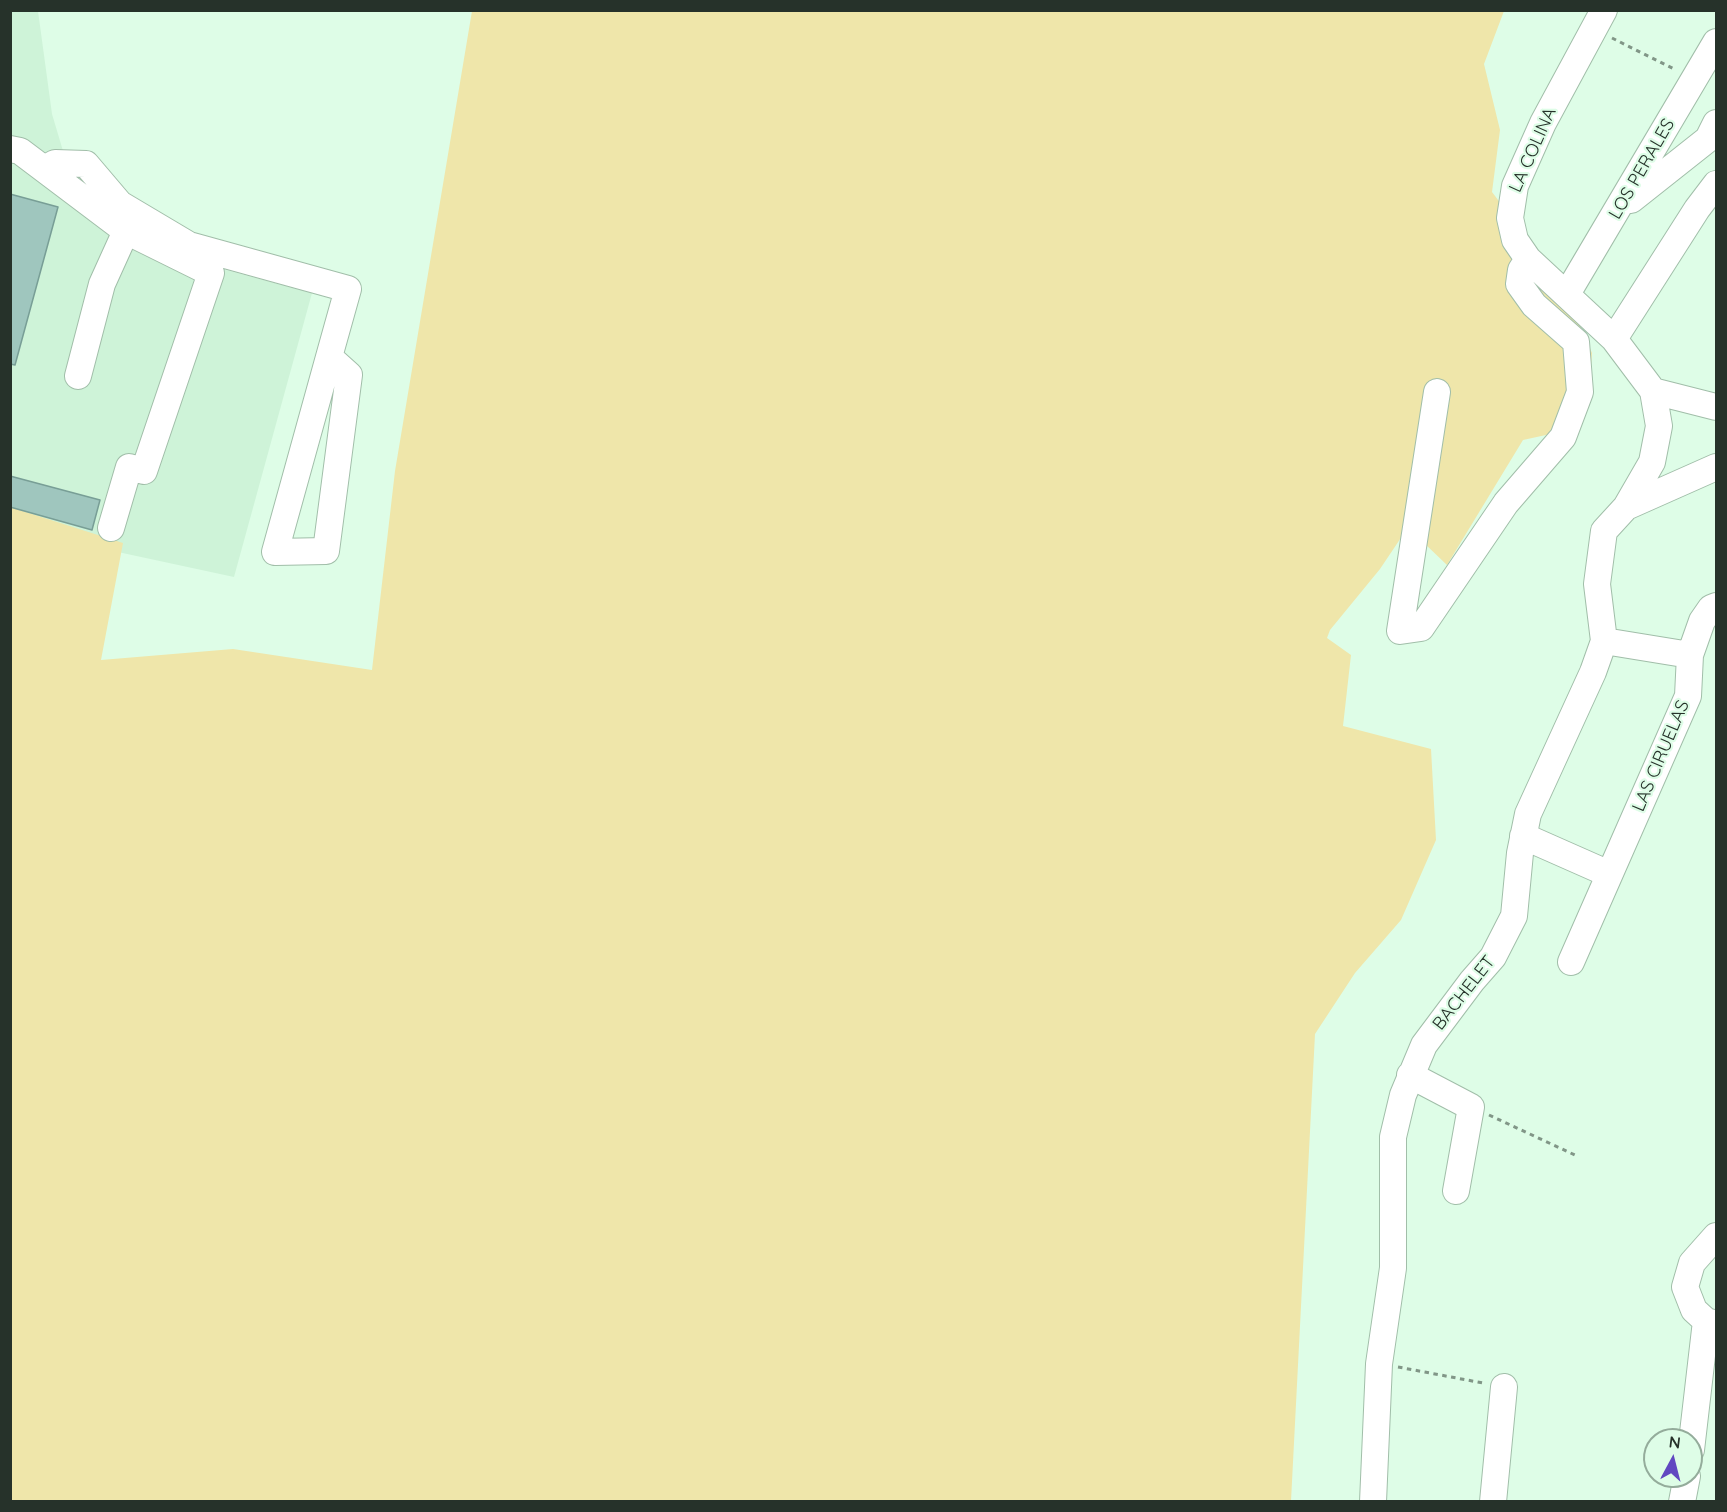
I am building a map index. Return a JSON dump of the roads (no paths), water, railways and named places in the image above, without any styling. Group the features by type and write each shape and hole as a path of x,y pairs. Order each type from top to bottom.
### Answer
{"street":[{"name":"LA COLINA","path":"1599,20 1543,123 1512,196 1512,229 1528,259 1614,339 1653,391"},
{"name":"LOS PERALES","path":"1567,294 1621,207 1716,42"},
{"path":"1621,207 1708,139 1716,123"},
{"path":"10,149 20,151 126,231 211,273 144,471 129,467 111,528"},
{"path":"44,170 55,163 86,164 120,204 189,244 348,289 329,357 275,552 327,550 349,375 329,357"},
{"path":"1614,339 1697,208 1716,184"},
{"path":"78,376 102,284 126,231"},
{"path":"1437,392 1400,632 1421,628 1506,503 1563,437 1580,393 1576,342 1534,305 1519,284 1521,270 1528,259"},
{"path":"1653,391 1716,407"},
{"name":"BACHELET","path":"1373,1502 1379,1364 1393,1268 1393,1137 1410,1075 1424,1045 1493,957 1509,930 1517,902 1523,836 1536,793 1593,672 1604,641 1597,584 1604,531 1626,507 1652,462 1659,426 1653,391"},
{"name":"BACHELET","path":"1626,507 1716,467"},
{"name":"LAS CIRUELAS","path":"1571,962 1688,696 1690,656 1702,621 1716,606"},
{"path":"1604,641 1690,656"},
{"path":"1523,836 1609,874"},
{"path":"1410,1075 1471,1107 1456,1191"},
{"path":"1699,1428 1707,1404 1711,1322 1689,1303 1686,1279 1692,1263 1716,1236"},
{"path":"1493,1502 1504,1387"}]}
